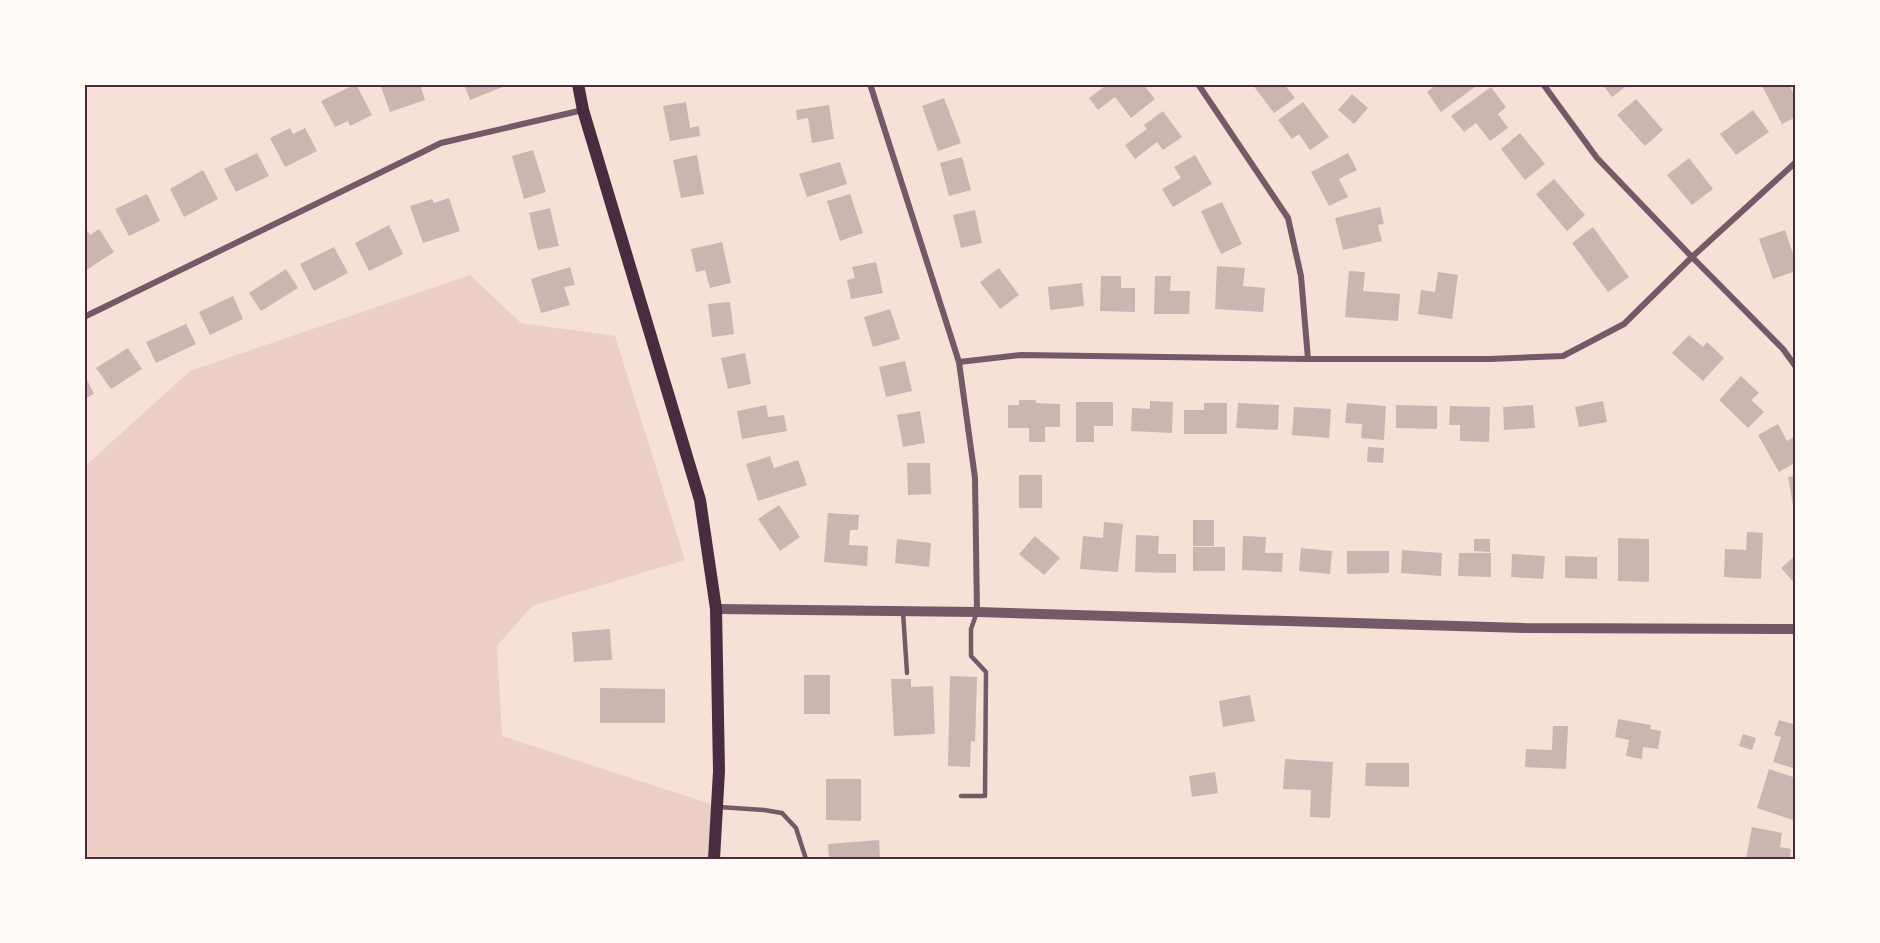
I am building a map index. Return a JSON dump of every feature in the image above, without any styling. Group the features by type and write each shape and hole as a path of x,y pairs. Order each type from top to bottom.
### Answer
{"main road":[{"path":"578,84 583,110 700,500 716,609 719,771 714,859"}],"street":[{"path":"870,84 959,362 975,478 977,612"},
{"path":"1198,84 1288,218 1301,276 1308,359"},
{"path":"1543,84 1597,158 1784,349 1796,367"},
{"path":"84,317 441,143 583,110"},
{"path":"959,362 1021,355 1308,359 1490,359 1563,356 1624,324 1692,257 1796,162"},
{"path":"716,609 977,612 1524,628 1796,629"}],"lane":[{"path":"903,612 907,673"},
{"path":"961,796 985,796 986,672 971,656 971,629 977,612"},
{"path":"717,806 782,813 796,828 806,859"}],"shaded area":[{"path":"470,275 521,323 615,336 685,560 532,606 497,646 502,736 717,806 714,859 84,859 84,467 190,371"}],"building":[{"path":"356,84 372,115 350,126 348,121 335,127 321,101"},
{"path":"380,84 420,84 425,100 390,112"},
{"path":"464,84 510,84 470,100"},
{"path":"1108,84 1134,84 1135,86 1143,84 1155,99 1131,118 1115,97 1098,110 1089,98"},
{"path":"1252,84 1284,84 1295,98 1274,113"},
{"path":"1437,84 1479,84 1441,112 1427,92"},
{"path":"1602,84 1629,84 1612,97"},
{"path":"1761,84 1789,84 1793,93 1796,92 1796,117 1782,124"},
{"path":"1491,87 1506,107 1498,114 1508,128 1490,141 1476,123 1464,132 1451,116"},
{"path":"1352,94 1368,108 1354,124 1338,110"},
{"path":"944,98 961,143 938,151 922,106"},
{"path":"1636,99 1663,130 1645,146 1617,115"},
{"path":"686,102 690,128 699,126 700,136 670,141 663,106"},
{"path":"1303,102 1329,137 1310,150 1299,134 1292,139 1278,120"},
{"path":"829,105 834,139 812,143 808,118 797,120 796,110"},
{"path":"1753,110 1769,132 1736,155 1720,134"},
{"path":"1163,111 1182,137 1163,150 1157,142 1135,159 1125,145 1147,129 1144,125"},
{"path":"290,128 293,134 305,128 317,151 285,167 270,138"},
{"path":"1520,133 1545,164 1525,180 1501,149"},
{"path":"533,150 546,192 524,199 512,156"},
{"path":"257,153 269,176 236,192 224,169"},
{"path":"1348,153 1357,170 1339,179 1348,197 1329,206 1311,172"},
{"path":"697,155 704,194 681,198 673,160"},
{"path":"1195,155 1212,184 1173,207 1162,189 1181,178 1174,167"},
{"path":"962,157 971,190 949,196 940,163"},
{"path":"1689,158 1713,189 1692,205 1667,175"},
{"path":"840,162 847,184 807,197 799,174"},
{"path":"203,170 218,199 184,217 170,189"},
{"path":"1554,179 1585,215 1567,231 1536,194"},
{"path":"147,194 160,221 129,236 115,209"},
{"path":"850,194 863,233 840,241 827,201"},
{"path":"449,198 460,231 423,243 410,206 432,199 434,203"},
{"path":"1222,202 1242,244 1221,254 1201,211"},
{"path":"1380,207 1384,224 1378,225 1382,241 1343,250 1335,218"},
{"path":"550,208 559,246 538,250 529,213"},
{"path":"975,210 982,243 961,248 953,215"},
{"path":"389,225 403,254 369,271 355,243"},
{"path":"1593,227 1629,277 1608,292 1572,243"},
{"path":"86,229 90,235 99,229 114,252 85,271 84,230"},
{"path":"1785,230 1796,263 1796,271 1773,279 1759,239"},
{"path":"722,242 731,283 710,288 705,270 696,272 691,249"},
{"path":"334,247 348,273 314,291 300,264"},
{"path":"876,262 883,293 851,299 847,280 855,278 852,267"},
{"path":"1217,266 1245,268 1243,286 1265,288 1263,312 1215,309"},
{"path":"570,267 575,285 564,287 570,305 541,313 531,279"},
{"path":"999,268 1019,295 1000,309 980,282"},
{"path":"286,269 298,288 261,311 249,293"},
{"path":"1349,271 1365,272 1363,291 1400,294 1398,321 1345,317"},
{"path":"1438,272 1458,275 1452,319 1418,314 1421,290 1435,292"},
{"path":"1101,276 1121,276 1121,288 1135,288 1135,312 1100,311"},
{"path":"1155,276 1171,276 1170,291 1190,291 1189,314 1154,314"},
{"path":"1082,283 1084,306 1050,310 1048,287"},
{"path":"233,296 243,319 210,335 199,312"},
{"path":"730,302 734,334 712,337 708,304"},
{"path":"890,309 900,339 873,347 864,317"},
{"path":"186,324 196,344 156,363 146,342"},
{"path":"1689,335 1703,347 1707,342 1724,358 1703,381 1672,353"},
{"path":"128,348 142,369 111,389 96,368"},
{"path":"745,353 751,384 728,389 721,358"},
{"path":"905,361 912,391 886,397 879,367"},
{"path":"84,374 94,394 84,399"},
{"path":"1741,376 1759,393 1751,400 1764,412 1748,428 1719,400"},
{"path":"1019,400 1060,404 1060,427 1045,427 1045,442 1029,442 1029,428 1008,428 1008,405 1019,405"},
{"path":"1150,401 1173,402 1172,433 1131,431 1132,408 1150,409"},
{"path":"1603,401 1607,422 1579,427 1575,407"},
{"path":"1076,402 1113,402 1113,426 1094,426 1094,442 1076,442"},
{"path":"1204,403 1227,403 1227,434 1184,434 1184,410 1204,410"},
{"path":"1238,403 1279,405 1278,430 1236,428"},
{"path":"1347,403 1386,406 1384,440 1361,438 1362,424 1345,423"},
{"path":"766,405 768,417 784,415 787,431 742,439 737,411"},
{"path":"1396,405 1437,406 1437,429 1396,428"},
{"path":"1533,405 1535,428 1504,430 1503,407"},
{"path":"1450,406 1490,407 1489,442 1460,441 1460,425 1449,425"},
{"path":"1294,407 1331,409 1329,438 1292,435"},
{"path":"920,411 925,443 903,447 897,415"},
{"path":"1778,424 1787,441 1794,437 1796,441 1796,462 1779,472 1758,435"},
{"path":"1368,447 1384,448 1383,463 1367,462"},
{"path":"770,456 774,468 798,460 807,485 758,501 746,464"},
{"path":"907,463 930,463 931,494 908,495"},
{"path":"1019,475 1042,475 1042,508 1019,508"},
{"path":"1796,476 1796,517 1795,517 1788,477"},
{"path":"779,505 800,537 780,551 758,519"},
{"path":"828,513 859,515 858,530 850,530 849,545 868,546 867,566 824,562"},
{"path":"1193,520 1214,520 1214,546 1193,546"},
{"path":"1104,522 1123,524 1118,572 1080,569 1083,536 1103,538"},
{"path":"1747,532 1763,533 1761,579 1724,577 1725,549 1746,550"},
{"path":"1136,535 1159,536 1158,554 1176,554 1176,573 1135,572"},
{"path":"1035,536 1060,558 1044,575 1019,554"},
{"path":"1243,536 1266,537 1265,553 1283,553 1282,572 1242,570"},
{"path":"1618,538 1649,539 1649,582 1618,581"},
{"path":"897,539 931,543 929,567 895,563"},
{"path":"1474,539 1490,539 1490,552 1474,551"},
{"path":"1193,547 1225,547 1225,571 1193,571"},
{"path":"1301,548 1332,551 1330,574 1299,571"},
{"path":"1402,550 1442,553 1441,576 1401,573"},
{"path":"1347,551 1389,551 1389,573 1347,574"},
{"path":"1459,553 1491,553 1491,577 1458,576"},
{"path":"1512,554 1545,556 1543,579 1511,577"},
{"path":"1796,555 1796,585 1781,568"},
{"path":"1565,556 1597,557 1597,579 1565,578"},
{"path":"610,629 612,660 574,662 572,632"},
{"path":"804,675 830,675 830,714 804,714"},
{"path":"950,676 977,677 975,742 971,741 970,767 948,766"},
{"path":"891,679 911,679 911,687 933,686 935,734 894,736"},
{"path":"600,688 665,689 665,723 600,723"},
{"path":"1250,695 1255,721 1223,727 1219,701"},
{"path":"1618,719 1651,725 1650,729 1661,731 1658,749 1643,747 1642,759 1626,756 1629,740 1615,737"},
{"path":"1779,720 1796,725 1796,769 1773,762 1781,737 1774,735"},
{"path":"1553,726 1568,726 1566,769 1525,767 1526,749 1552,750"},
{"path":"1743,734 1756,738 1752,750 1739,746"},
{"path":"1285,759 1333,762 1330,818 1310,817 1311,790 1283,789"},
{"path":"1366,763 1409,763 1409,787 1365,786"},
{"path":"1769,769 1796,778 1793,799 1796,800 1796,821 1757,808"},
{"path":"1215,772 1218,793 1192,797 1189,776"},
{"path":"826,779 861,779 861,821 826,820"},
{"path":"1752,827 1782,833 1780,847 1791,849 1790,859 1746,859"},
{"path":"879,840 880,859 829,859 828,844"}]}
